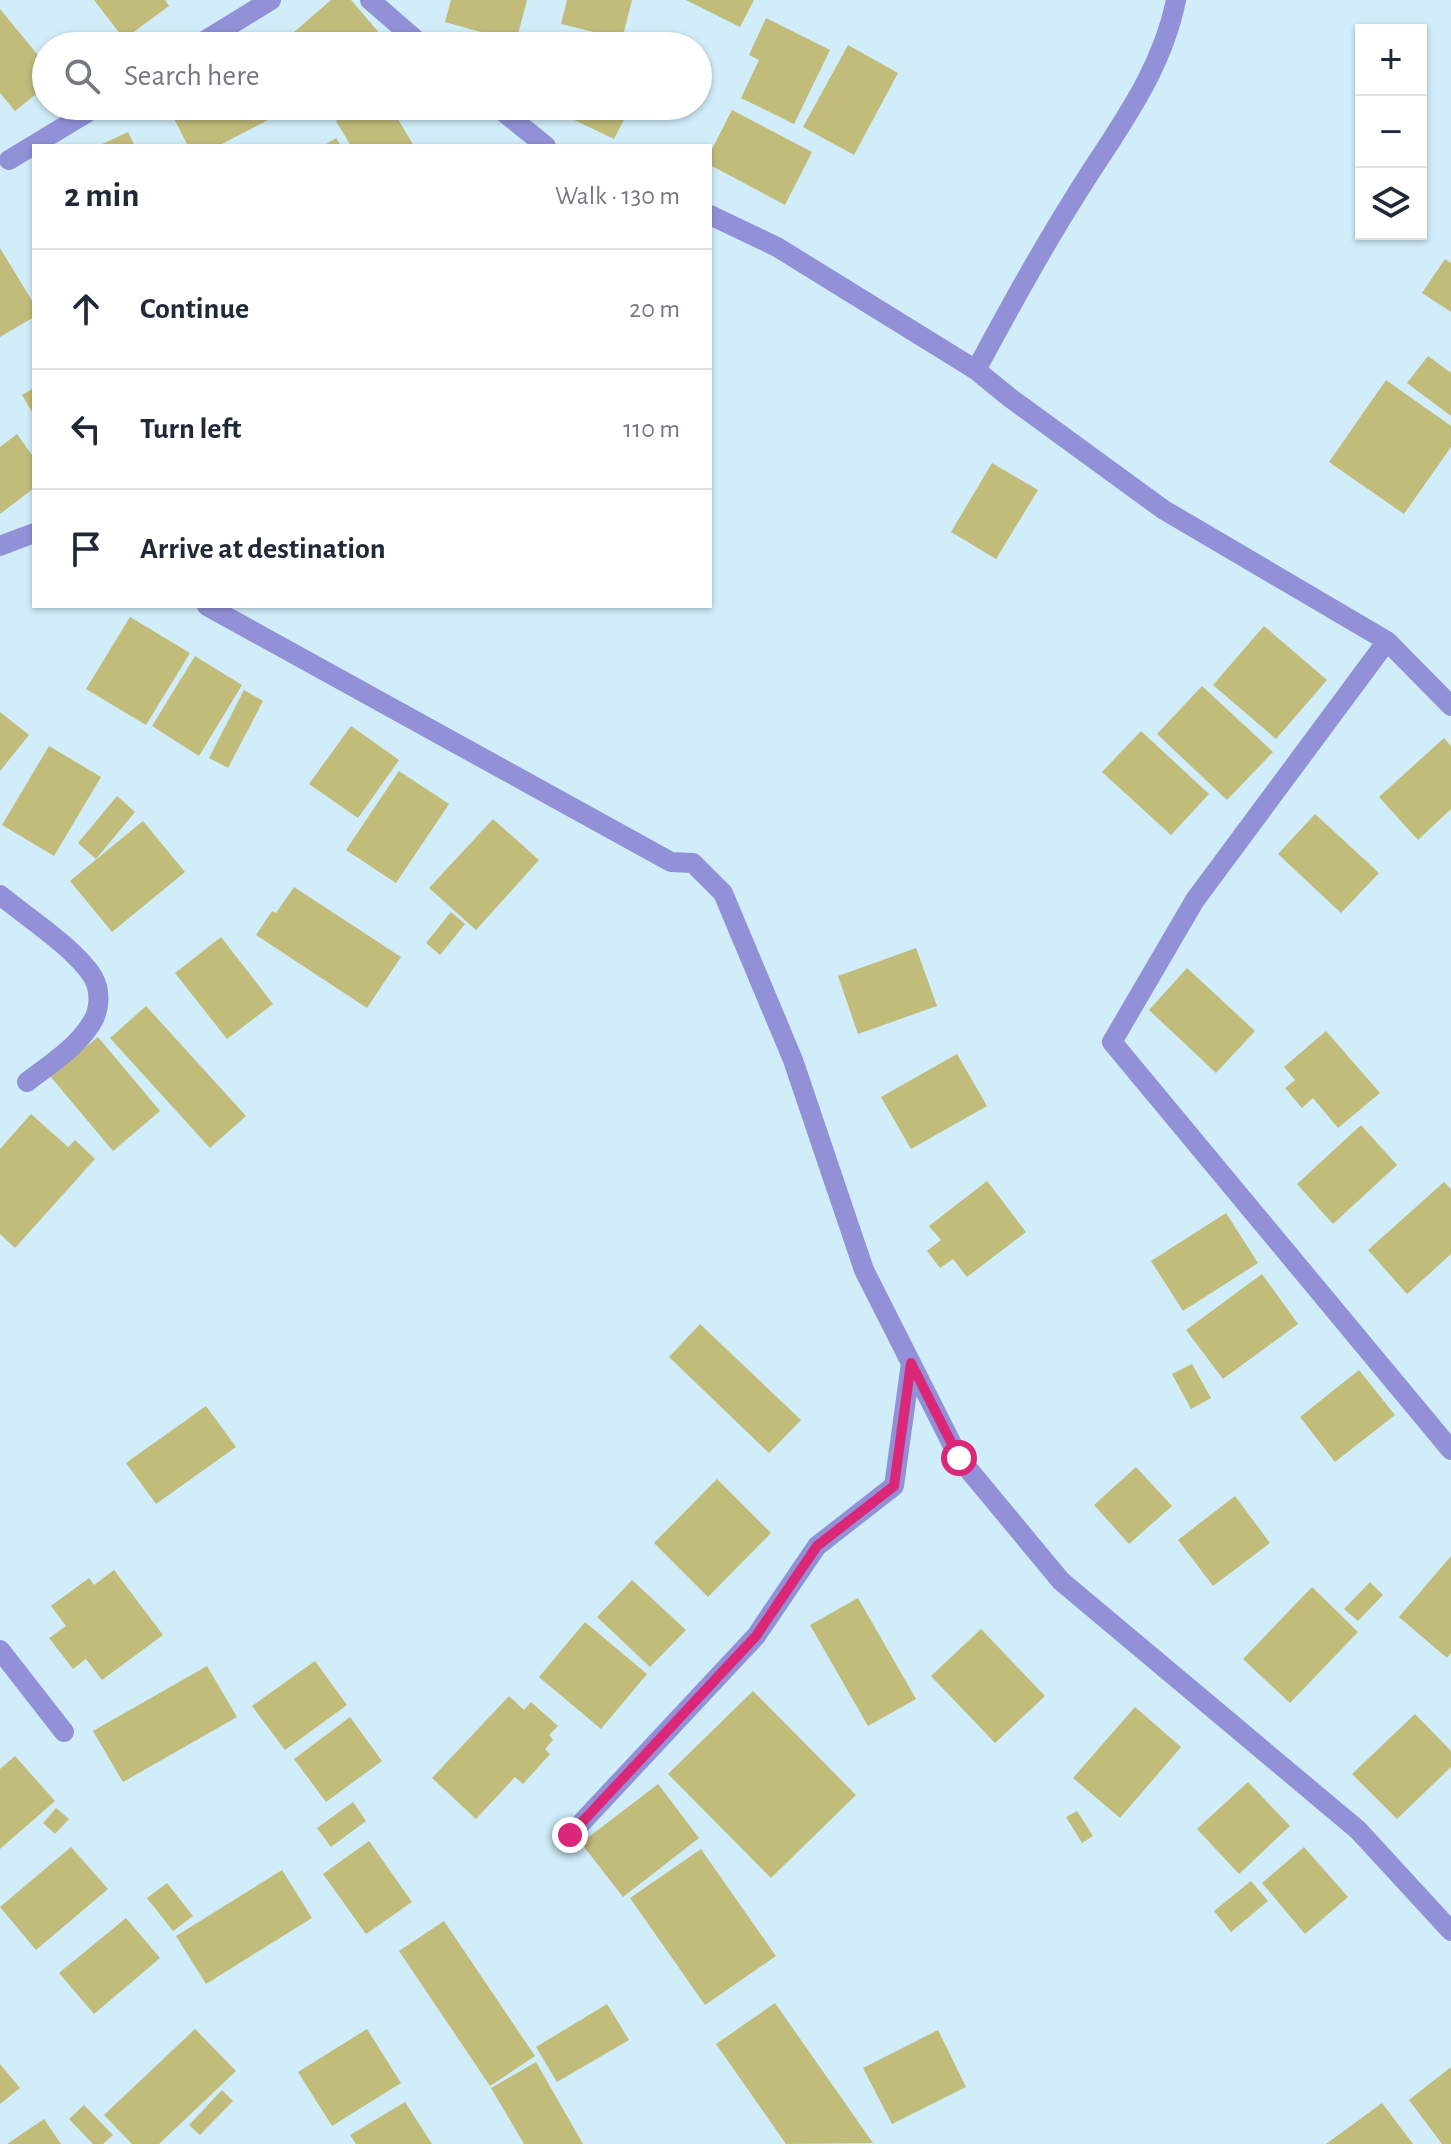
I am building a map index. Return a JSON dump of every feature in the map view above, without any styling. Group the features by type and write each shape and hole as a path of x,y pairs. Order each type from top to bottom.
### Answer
{"street":[{"path":"219,32 271,0"},
{"path":"370,0 407,32"},
{"path":"976,370 1026,276 1136,104 1172,21 1176,0"},
{"path":"35,144 75,120"},
{"path":"514,120 544,144"},
{"path":"9,160 32,146"},
{"path":"712,216 777,247 976,370 1164,510 1387,641 1451,706"},
{"path":"0,546 32,534"},
{"path":"211,608 671,862 693,863 723,893 793,1060 864,1270 959,1458 1061,1581 1358,1830 1451,1931"},
{"path":"1387,641 1195,900 1112,1042 1451,1450"},
{"path":"0,895 76,958 93,978 98,992 98,1012 91,1024 69,1048 27,1082"},
{"path":"570,1835 756,1636 817,1546 894,1486 911,1363"},
{"path":"0,1650 64,1732"}],"building":[{"path":"94,0 165,0 169,6 134,32 119,32"},
{"path":"331,0 351,0 378,32 294,32"},
{"path":"451,0 527,0 519,32 480,32 445,22"},
{"path":"567,0 632,0 624,32 594,32 561,24"},
{"path":"686,0 754,0 740,27"},
{"path":"0,9 32,48 32,97 15,111 0,93"},
{"path":"766,18 830,50 794,124 741,98 759,60 749,55"},
{"path":"848,45 898,73 854,155 803,127"},
{"path":"732,110 812,152 785,205 712,166 712,149"},
{"path":"175,120 268,120 222,144 187,144"},
{"path":"398,120 413,144 350,144 336,121"},
{"path":"574,120 624,120 614,139"},
{"path":"128,132 134,144 102,144"},
{"path":"336,138 340,144 326,144"},
{"path":"0,248 32,301 32,318 0,337"},
{"path":"1445,259 1451,263 1451,312 1422,293"},
{"path":"1428,356 1451,373 1451,416 1407,383"},
{"path":"1386,380 1451,426 1451,447 1404,514 1329,462"},
{"path":"32,389 32,412 22,395"},
{"path":"17,434 32,455 32,490 0,514 0,447"},
{"path":"992,463 1038,490 996,559 951,532"},
{"path":"130,617 190,653 146,725 86,689"},
{"path":"1264,626 1327,680 1276,739 1213,685"},
{"path":"195,656 242,685 199,756 152,726"},
{"path":"1202,686 1273,752 1227,800 1157,734"},
{"path":"244,690 263,701 228,768 209,758"},
{"path":"0,712 29,735 0,771"},
{"path":"351,726 399,760 358,818 309,784"},
{"path":"1141,731 1209,794 1171,835 1102,772"},
{"path":"1444,738 1451,746 1451,809 1418,840 1379,797"},
{"path":"49,746 101,777 54,856 2,825"},
{"path":"399,771 449,804 396,883 346,850"},
{"path":"117,796 135,812 96,859 78,843"},
{"path":"1315,814 1379,873 1341,913 1278,854"},
{"path":"493,819 539,860 476,930 429,888"},
{"path":"143,821 185,872 112,932 70,881"},
{"path":"294,887 401,957 367,1008 256,935"},
{"path":"451,912 465,924 440,955 426,943"},
{"path":"221,937 273,1004 227,1039 175,973"},
{"path":"916,948 937,1006 858,1034 838,976"},
{"path":"1187,968 1255,1031 1216,1073 1149,1010"},
{"path":"146,1006 246,1116 210,1148 110,1038"},
{"path":"1326,1031 1380,1093 1338,1128 1313,1098 1302,1108 1285,1088 1295,1080 1284,1067"},
{"path":"98,1037 160,1111 113,1151 50,1076"},
{"path":"957,1054 987,1106 911,1149 881,1097"},
{"path":"31,1114 68,1147 75,1140 95,1159 15,1248 0,1234 0,1149"},
{"path":"1361,1125 1397,1165 1333,1224 1297,1184"},
{"path":"987,1181 1026,1232 967,1277 953,1259 940,1268 927,1251 941,1240 929,1226"},
{"path":"1444,1182 1451,1189 1451,1254 1407,1294 1368,1250"},
{"path":"1226,1213 1258,1263 1183,1311 1151,1261"},
{"path":"1262,1274 1298,1324 1223,1379 1186,1330"},
{"path":"700,1324 801,1420 769,1453 669,1357"},
{"path":"1192,1364 1211,1398 1191,1409 1172,1374"},
{"path":"1359,1370 1395,1415 1335,1462 1300,1417"},
{"path":"206,1406 236,1447 156,1504 126,1463"},
{"path":"1136,1467 1172,1506 1129,1544 1094,1505"},
{"path":"717,1479 771,1533 708,1597 654,1543"},
{"path":"1235,1496 1270,1543 1213,1586 1178,1540"},
{"path":"1451,1556 1451,1653 1447,1658 1399,1617"},
{"path":"114,1570 163,1635 102,1680 86,1659 73,1669 49,1638 66,1626 51,1606 89,1578 94,1585"},
{"path":"632,1580 686,1630 650,1667 597,1617"},
{"path":"1370,1582 1383,1595 1358,1621 1344,1609"},
{"path":"1312,1587 1358,1632 1290,1703 1243,1659"},
{"path":"858,1598 916,1699 868,1726 810,1625"},
{"path":"585,1622 647,1674 601,1729 539,1677"},
{"path":"981,1629 1045,1696 995,1743 931,1676"},
{"path":"315,1661 347,1705 285,1750 252,1706"},
{"path":"207,1666 237,1717 123,1782 93,1731"},
{"path":"753,1691 856,1795 771,1878 668,1774"},
{"path":"509,1696 524,1710 531,1702 558,1726 549,1735 553,1740 545,1749 550,1754 523,1784 515,1777 476,1819 432,1778"},
{"path":"1135,1707 1181,1747 1120,1818 1073,1778"},
{"path":"1415,1714 1451,1751 1451,1767 1397,1819 1352,1774"},
{"path":"350,1717 382,1761 326,1802 294,1759"},
{"path":"15,1756 55,1801 0,1849 0,1769"},
{"path":"1248,1782 1290,1826 1239,1874 1197,1829"},
{"path":"658,1784 699,1838 623,1897 581,1843"},
{"path":"353,1802 366,1821 331,1847 317,1828"},
{"path":"56,1808 69,1819 55,1834 43,1823"},
{"path":"1077,1811 1093,1836 1082,1843 1066,1817"},
{"path":"369,1841 412,1902 366,1934 323,1874"},
{"path":"71,1847 108,1889 36,1950 0,1907"},
{"path":"1304,1847 1348,1897 1305,1934 1262,1883"},
{"path":"701,1849 776,1956 705,2005 630,1898"},
{"path":"282,1870 312,1918 206,1984 176,1936"},
{"path":"1251,1881 1268,1901 1231,1932 1214,1911"},
{"path":"167,1883 193,1916 173,1931 147,1898"},
{"path":"126,1918 160,1958 94,2014 59,1973"},
{"path":"444,1921 535,2056 490,2086 399,1951"},
{"path":"775,2003 873,2143 786,2144 716,2044"},
{"path":"607,2004 629,2040 557,2082 536,2047"},
{"path":"195,2029 236,2071 159,2144 132,2144 104,2115"},
{"path":"367,2029 401,2083 332,2126 298,2072"},
{"path":"938,2030 966,2087 892,2124 863,2068"},
{"path":"536,2062 583,2144 524,2144 491,2088"},
{"path":"0,2064 20,2088 0,2104"},
{"path":"1451,2067 1451,2144 1442,2144 1409,2100"},
{"path":"222,2090 233,2101 200,2135 189,2125"},
{"path":"405,2102 432,2144 356,2144 350,2135"},
{"path":"1382,2103 1413,2144 1326,2144"},
{"path":"84,2105 113,2135 103,2144 93,2144 69,2119"},
{"path":"44,2119 61,2144 7,2144"}],"route":[{"path":"570,1835 756,1636 817,1546 894,1486 911,1363 959,1458"}]}
